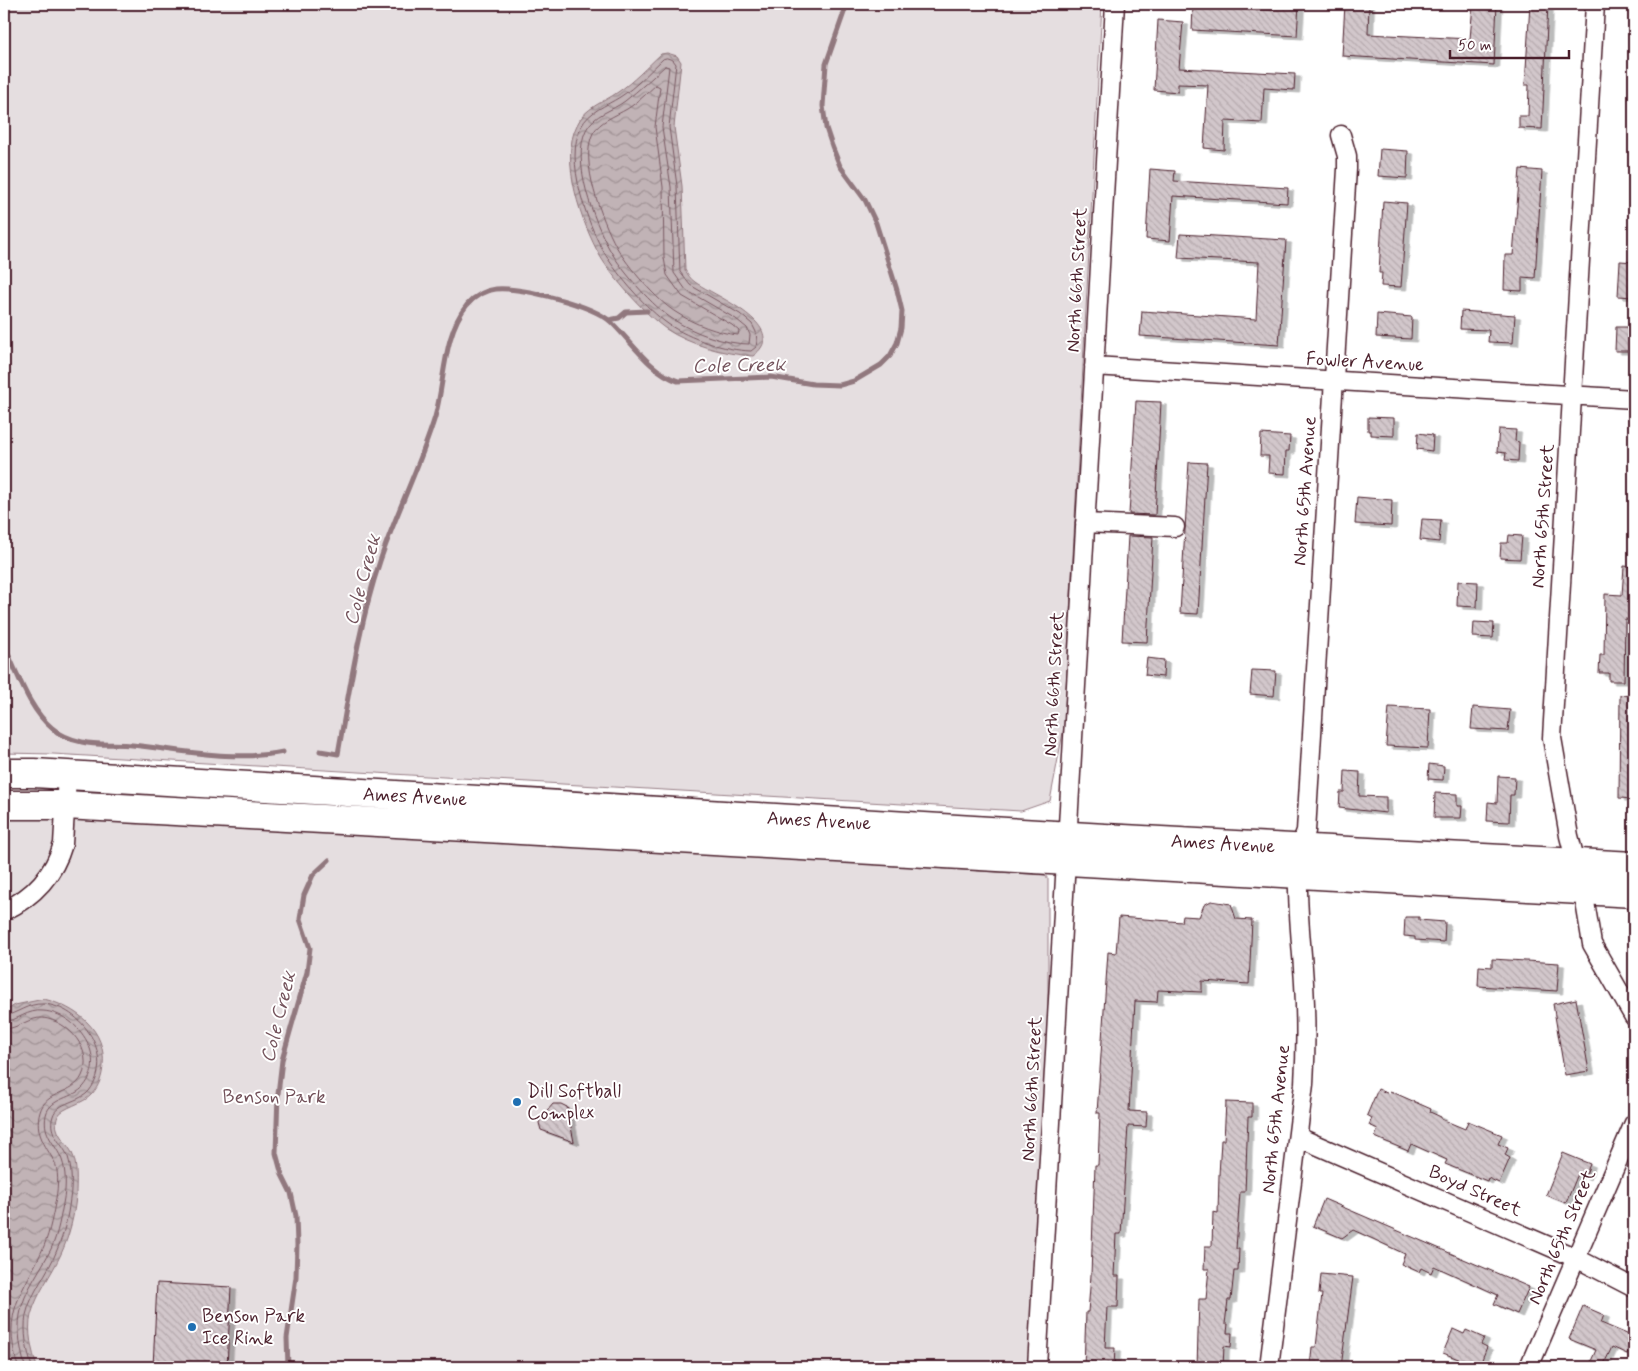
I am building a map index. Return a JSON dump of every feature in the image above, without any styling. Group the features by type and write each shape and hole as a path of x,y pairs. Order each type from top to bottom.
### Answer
{"main road":[{"name":"Ames Avenue","path":"4,773 67,776 1066,849"},
{"name":"Ames Avenue","path":"4,805 65,805 1066,849 1298,862 1583,890 1634,893"},
{"name":"Ames Avenue","path":"1298,862 1576,863 1634,866"}],"street":[{"name":"North 66th Street","path":"1037,1367 1114,4"},
{"name":"North 65th Street","path":"1595,4 1552,738 1592,944 1634,1017"},
{"name":"North 65th Avenue","path":"1270,1367 1298,1137 1306,1050 1304,982 1297,904 1298,862 1306,831 1347,169 1347,156 1341,136"},
{"name":"Fowler Avenue","path":"1094,366 1634,399"},
{"path":"1085,523 1176,527"},
{"path":"4,911 34,893 53,868 63,844 67,776"},
{"name":"North 65th Street","path":"1529,1367 1634,1123"},
{"name":"Boyd Street","path":"1298,1137 1576,1258 1634,1288"}],"green space":[{"path":"4,4 1102,4 1064,727 1050,801 1021,811 53,754 4,753"},
{"name":"Benson Park","path":"33,812 1045,875 1048,879 1048,1006 1028,1367 4,1367 4,814"}],"water":[{"path":"667,53 677,56 681,62 674,127 682,186 685,270 693,281 731,303 757,323 763,334 763,345 753,356 719,351 696,344 675,335 658,323 630,295 605,265 593,243 580,210 575,192 570,156 572,139 580,119 595,106 624,88 661,54"},
{"path":"44,999 78,1014 95,1031 103,1053 103,1066 100,1081 92,1094 60,1113 56,1121 58,1131 74,1158 76,1195 71,1225 64,1247 37,1299 31,1315 30,1335 37,1367 4,1367 4,1012 15,1005"}],"building":[{"path":"1274,4 1299,4 1297,36 1192,30 1193,6 1273,10"},
{"path":"1345,4 1369,4 1368,34 1470,39 1473,4 1497,4 1494,65 1342,56"},
{"path":"1530,4 1548,4 1542,129 1519,128 1519,116 1528,116 1529,85 1525,85"},
{"path":"1158,20 1183,22 1179,68 1295,74 1294,90 1264,88 1262,123 1225,121 1224,150 1204,148 1208,85 1178,84 1178,92 1154,90"},
{"path":"1380,149 1408,151 1407,178 1378,176"},
{"path":"1150,169 1175,171 1174,181 1288,188 1287,203 1173,196 1170,241 1146,239"},
{"path":"1520,169 1542,171 1535,278 1522,277 1522,291 1504,290 1505,255 1513,255"},
{"path":"1383,201 1407,203 1401,287 1381,286 1382,273 1379,273"},
{"path":"1180,234 1286,240 1279,345 1140,336 1142,311 1256,319 1259,262 1178,258"},
{"path":"1620,261 1634,262 1634,297 1618,296"},
{"path":"1461,311 1515,315 1513,343 1488,342 1489,330 1460,329"},
{"path":"1377,314 1412,317 1411,339 1376,337"},
{"path":"1616,327 1634,327 1634,351 1615,351"},
{"path":"1136,401 1161,402 1155,515 1129,514"},
{"path":"1368,417 1394,418 1394,436 1371,435 1371,431 1368,431"},
{"path":"1499,429 1516,430 1515,441 1519,442 1518,461 1505,460 1506,453 1497,452"},
{"path":"1418,433 1433,435 1432,451 1417,449"},
{"path":"1261,434 1290,436 1289,451 1286,451 1285,474 1268,473 1269,456 1260,456"},
{"path":"1189,462 1207,463 1198,614 1180,613"},
{"path":"1357,497 1392,500 1391,526 1355,524"},
{"path":"1422,519 1441,520 1439,542 1420,540"},
{"path":"1509,535 1522,536 1520,559 1500,558 1501,543 1508,543"},
{"path":"1128,536 1153,537 1147,642 1122,641"},
{"path":"1624,566 1634,567 1633,620 1625,619 1624,681 1609,681 1609,673 1599,673 1600,655 1604,655 1605,594 1622,595"},
{"path":"1458,581 1478,582 1477,607 1457,606"},
{"path":"1474,622 1494,623 1493,638 1473,637"},
{"path":"1147,658 1164,660 1163,677 1145,675"},
{"path":"1252,670 1276,671 1274,696 1250,694"},
{"path":"1620,695 1634,696 1634,799 1619,798"},
{"path":"1389,707 1430,709 1428,748 1386,746"},
{"path":"1473,707 1510,710 1508,731 1471,729"},
{"path":"1429,764 1444,766 1443,780 1428,779"},
{"path":"1345,771 1360,772 1359,796 1386,797 1386,813 1339,808 1340,792 1344,792"},
{"path":"1498,776 1515,777 1514,795 1510,795 1509,822 1487,821 1488,802 1497,803"},
{"path":"1435,793 1457,794 1457,806 1462,806 1461,818 1434,818"},
{"path":"1211,901 1231,904 1236,919 1252,920 1249,984 1202,981 1202,992 1158,990 1157,1002 1135,1001 1129,1111 1147,1112 1146,1127 1128,1126 1121,1234 1116,1234 1114,1276 1119,1276 1118,1307 1107,1307 1105,1348 1115,1348 1114,1367 1084,1367 1086,1312 1088,1312 1091,1275 1095,1165 1098,1165 1100,1113 1097,1113 1108,952 1116,953 1119,917 1182,922 1183,916 1199,917 1204,905"},
{"path":"1405,917 1419,917 1419,920 1445,922 1444,942 1415,940 1415,937 1404,936"},
{"path":"1492,959 1559,963 1557,991 1478,986 1479,966 1492,967"},
{"path":"1576,999 1589,1071 1565,1075 1553,1004"},
{"path":"1378,1089 1389,1094 1390,1091 1431,1109 1430,1112 1441,1117 1441,1119 1465,1129 1468,1121 1502,1135 1498,1144 1508,1148 1505,1155 1510,1158 1499,1183 1488,1178 1487,1181 1445,1164 1447,1160 1411,1144 1408,1151 1375,1137 1378,1129 1369,1125 1372,1118 1367,1115"},
{"path":"1226,1102 1252,1103 1252,1117 1248,1117 1245,1192 1240,1192 1236,1249 1239,1249 1238,1271 1234,1271 1231,1300 1228,1300 1225,1324 1228,1324 1227,1333 1232,1333 1231,1347 1224,1346 1223,1367 1197,1367 1199,1299 1206,1299 1209,1269 1204,1269 1205,1246 1212,1246 1213,1212 1218,1213 1221,1140 1224,1140"},
{"path":"553,1104 561,1104 567,1107 574,1142 541,1130 539,1123 541,1118"},
{"path":"1563,1153 1590,1164 1585,1177 1578,1174 1566,1203 1546,1195"},
{"path":"1324,1199 1529,1287 1517,1314 1494,1304 1498,1295 1434,1266 1431,1273 1421,1268 1419,1272 1401,1264 1405,1254 1353,1230 1342,1238 1313,1226"},
{"path":"1321,1274 1353,1277 1341,1367 1310,1367 1312,1347 1316,1347 1322,1294 1319,1294"},
{"name":"Benson Park Ice Rink","path":"157,1283 231,1287 227,1367 153,1367"},
{"path":"1583,1306 1604,1315 1601,1323 1634,1337 1627,1354 1612,1347 1603,1366 1591,1361 1596,1350 1569,1339"},
{"path":"1453,1329 1464,1334 1466,1330 1484,1338 1481,1344 1487,1347 1479,1367 1443,1353"}],"waterway":[{"name":"Cole Creek","path":"320,751 338,754 356,656 373,584 386,543 435,417 453,330 467,305 477,296 496,289 507,289 556,298 589,309 611,322 650,364 668,377 678,381 771,377 813,384 840,385 854,381 881,365 890,356 897,343 901,328 902,311 897,290 876,223 865,200 840,166 826,128 823,106 826,64 847,4"},
{"path":"609,320 619,318 626,312 647,311"},
{"path":"4,646 36,711 52,728 70,739 94,744 132,745 226,755 245,756 283,752"},
{"name":"Cole Creek","path":"288,1367 287,1338 296,1277 296,1216 291,1193 282,1175 276,1153 278,1094 282,1060 307,972 310,948 300,919 304,895 313,875 329,860"}],"place":[{"name":"Dill Softball Complex","path":"517,1102"},
{"name":"Benson Park Ice Rink","path":"192,1327"}]}
